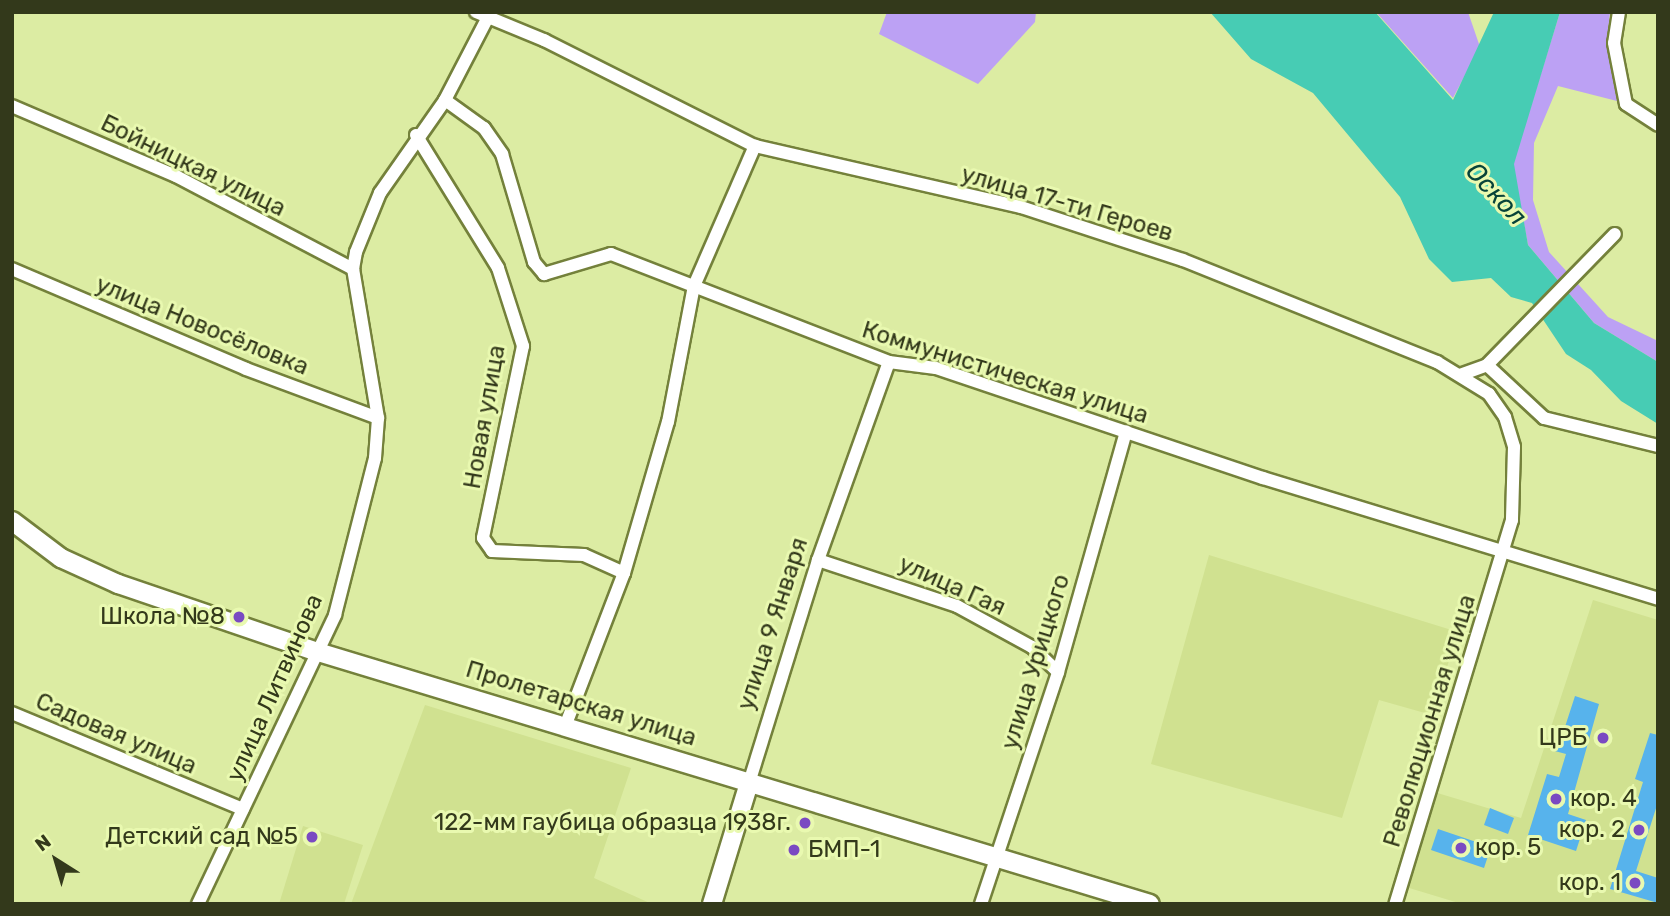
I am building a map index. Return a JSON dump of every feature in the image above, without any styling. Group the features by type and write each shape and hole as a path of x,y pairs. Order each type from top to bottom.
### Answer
{"main road":[{"name":"Пролетарская улица","path":"12,521 61,558 118,584 318,652 566,724 749,783 1150,904"},
{"name":"улица 9 Января","path":"712,904 749,783"}],"street":[{"path":"1619,12 1614,43 1626,104 1658,125"},
{"name":"улица Литвинова","path":"198,904 335,615 375,458 378,418 353,269 380,193 416,135 445,100 482,15"},
{"name":"улица 17-ти Героев","path":"482,15 755,146 1046,215 1241,281 1460,375 1500,409 1514,447 1515,496 1503,551"},
{"name":"Коммунистическая улица","path":"445,100 484,128 502,154 534,262 544,274 611,254 889,362 936,368 1126,431 1658,599"},
{"name":"Бойницкая улица","path":"12,106 176,176 353,269"},
{"name":"Новая улица","path":"416,135 498,268 523,346 483,538 492,551 584,555 624,573"},
{"path":"566,724 624,573 668,422 694,286 755,146"},
{"path":"1460,375 1487,365 1615,234"},
{"name":"улица Новосёловка","path":"12,269 246,369 378,418"},
{"name":"улица 9 Января","path":"749,783 818,560 889,362"},
{"path":"1487,365 1544,418 1658,446"},
{"name":"улица Урицкого","path":"981,904 1058,672 1126,431"},
{"name":"Революционная улица","path":"1395,904 1503,551"},
{"name":"улица Гая","path":"818,560 957,606 1032,648 1058,672"},
{"name":"Садовая улица","path":"12,713 243,809"}],"shaded area":[{"path":"887,12 1036,12 1035,22 978,84 879,34"},
{"path":"1376,12 1468,12 1480,47 1453,98"},
{"path":"1560,12 1610,12 1607,42 1617,101 1558,86 1534,143 1533,200 1549,252 1608,317 1658,341 1658,362 1594,323 1528,245 1513,164"},
{"path":"1209,555 1458,632 1432,715 1379,700 1342,818 1151,764"},
{"name":"ЦРБ","path":"1593,600 1658,620 1658,904 1462,904 1406,887 1434,792 1521,818"},
{"path":"425,705 631,768 594,878 652,904 351,904"},
{"path":"303,826 363,845 344,904 279,904"}],"water":[{"name":"Оскол","path":"1210,12 1375,12 1453,100 1494,12 1560,12 1514,164 1528,245 1594,323 1658,362 1658,424 1621,401 1591,370 1566,354 1532,303 1511,297 1491,278 1452,282 1429,259 1400,197 1313,93 1251,59"}],"building":[{"path":"1575,696 1599,704 1568,814 1586,820 1576,851 1528,835 1547,774 1559,777 1566,754 1551,750 1556,734 1562,736"},
{"path":"1650,733 1658,735 1658,802 1636,871 1658,878 1658,903 1610,889 1643,782 1635,779"},
{"path":"1490,808 1514,818 1508,834 1484,825"},
{"name":"кор. 5","path":"1438,829 1491,847 1484,868 1431,850"}],"place":[{"name":"Школа №8","path":"239,617"},
{"name":"ЦРБ","path":"1603,738"},
{"name":"кор. 4","path":"1556,799"},
{"name":"122-мм гаубица образца 1938г.","path":"805,823"},
{"name":"кор. 2","path":"1639,830"},
{"name":"Детский сад №5","path":"312,837"},
{"name":"кор. 5","path":"1461,848"},
{"name":"БМП-1","path":"794,850"},
{"name":"кор. 1","path":"1635,883"}]}
